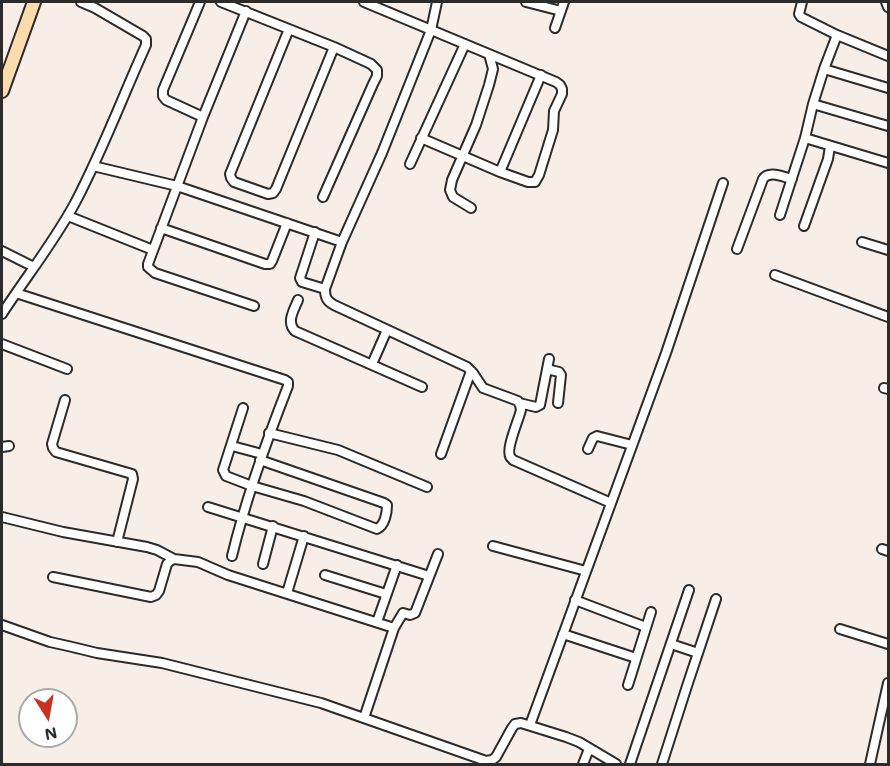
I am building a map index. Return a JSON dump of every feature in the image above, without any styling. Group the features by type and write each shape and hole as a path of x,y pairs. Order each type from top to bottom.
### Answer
{"main road":[{"path":"2,77 28,2"},
{"path":"2,91 34,2"}],"street":[{"path":"2,314 68,216 104,145 146,42 143,36 81,2"},
{"path":"200,2 163,90 163,96 166,100 203,117"},
{"path":"221,2 334,47 372,64 377,70 377,76 323,197"},
{"path":"364,2 541,75 556,82 562,89 554,111 553,130 535,182 528,182 500,172 422,138"},
{"path":"437,2 431,30 382,153 342,242 325,289 327,301 467,367 483,388 519,403 536,407 540,405 549,359"},
{"path":"526,2 561,11"},
{"path":"555,28 564,2"},
{"path":"802,2 799,14 801,17 888,56"},
{"path":"886,2 888,7"},
{"path":"246,11 203,117 148,267 155,273 254,306"},
{"path":"289,29 230,174 234,182 268,194 273,193 276,189 334,47"},
{"path":"780,215 824,69 837,34"},
{"path":"410,164 465,44"},
{"path":"471,208 453,197 450,190 489,85 493,69 489,54"},
{"path":"824,69 888,88"},
{"path":"500,172 541,75"},
{"path":"813,104 888,126"},
{"path":"805,138 888,163"},
{"path":"804,226 830,146"},
{"path":"93,166 177,186 342,242"},
{"path":"737,249 763,178 770,174 792,178"},
{"path":"530,725 666,353 723,183"},
{"path":"68,216 153,250"},
{"path":"161,228 270,264 287,223"},
{"path":"315,232 300,278 302,282 325,289"},
{"path":"862,242 888,250"},
{"path":"2,251 34,267"},
{"path":"775,275 888,317"},
{"path":"16,293 288,382 261,457 232,556"},
{"path":"298,300 290,322 295,331 422,387"},
{"path":"372,364 387,330"},
{"path":"2,344 67,369"},
{"path":"547,369 561,375 558,403"},
{"path":"441,454 471,371"},
{"path":"65,400 52,444 56,452 132,474 133,479 117,542"},
{"path":"519,403 521,410 510,447 510,457 611,503"},
{"path":"232,446 384,503 387,508 382,525 377,529 303,501 226,476 223,470 243,408"},
{"path":"269,433 338,450 427,487"},
{"path":"588,449 593,438 597,436 632,445"},
{"path":"208,507 429,576"},
{"path":"2,517 63,532 157,550 174,559 198,562 394,628"},
{"path":"263,564 273,526"},
{"path":"287,593 304,536"},
{"path":"493,546 586,571"},
{"path":"364,718 394,628 403,613 410,615 415,613 438,554"},
{"path":"53,577 151,597 156,596 167,564 174,559"},
{"path":"377,622 396,565"},
{"path":"325,575 386,594"},
{"path":"630,765 689,590"},
{"path":"662,765 716,599"},
{"path":"575,600 646,627"},
{"path":"628,685 651,612"},
{"path":"2,625 50,642 97,653 162,663 321,703 474,761 490,762 496,757 515,724 521,723 566,737 616,765"},
{"path":"840,629 888,644"},
{"path":"563,634 636,658"},
{"path":"671,644 698,653"},
{"path":"870,765 888,683"},
{"path":"583,765 589,749"}]}
